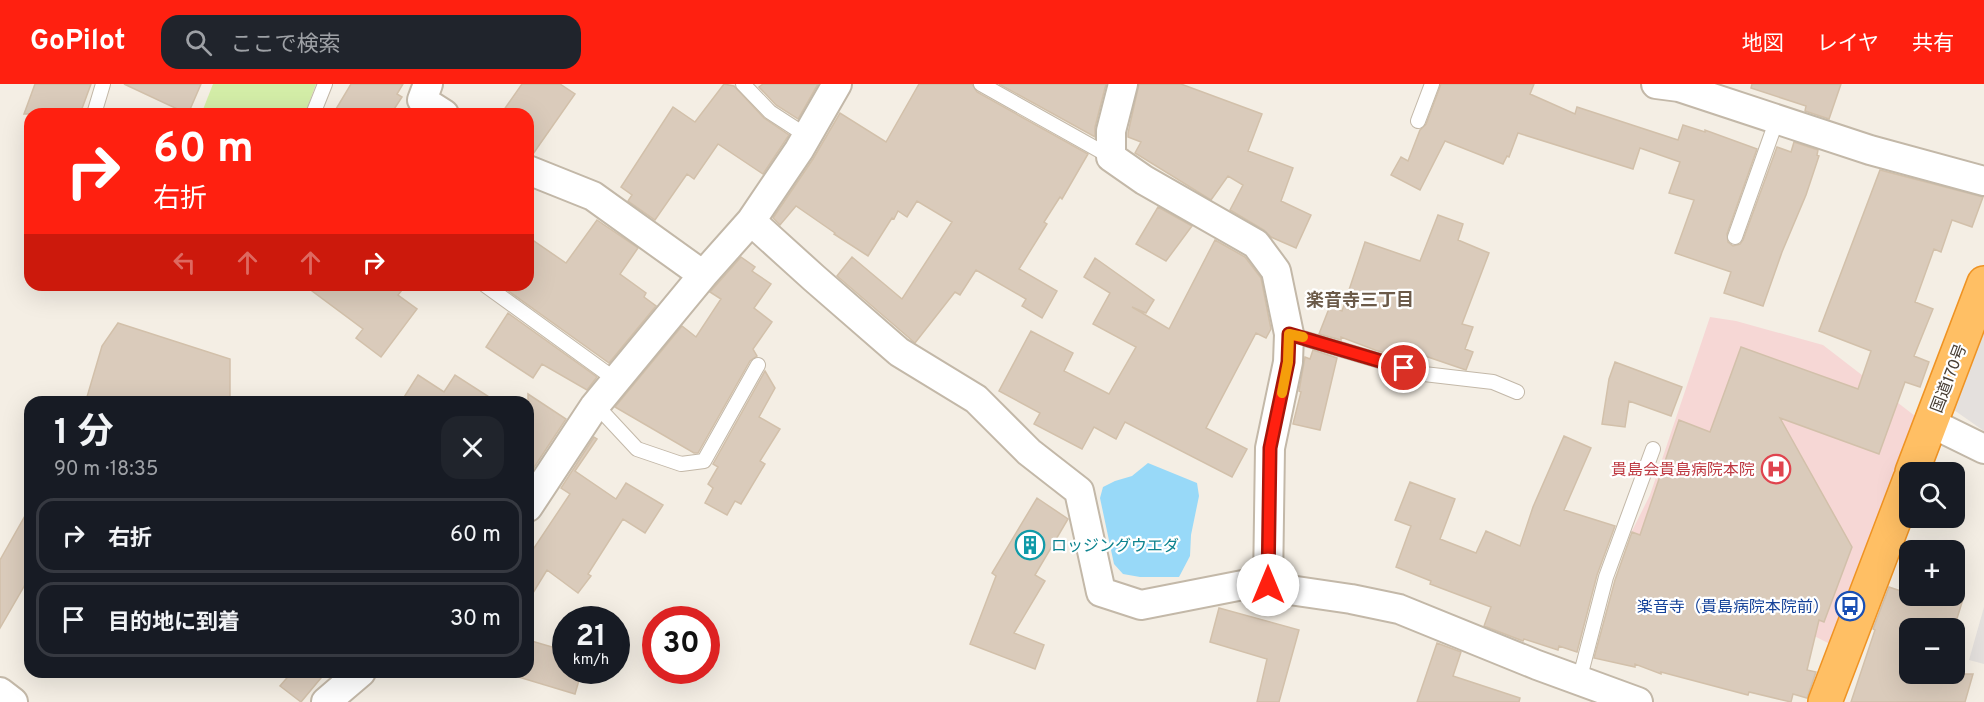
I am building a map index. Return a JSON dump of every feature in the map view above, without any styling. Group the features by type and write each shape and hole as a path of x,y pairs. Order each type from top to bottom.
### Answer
{"highway":[{"name":"国道170号","path":"1916,462 1984,283"},
{"path":"1825,702 1899,508"}],"street":[{"path":"428,84 422,100 435,108"},
{"path":"534,498 596,405 703,274 751,220 807,136 837,84"},
{"path":"1123,84 1111,131 1111,157 1144,180 1256,244 1276,271 1289,334 1288,362 1270,448 1268,585"},
{"path":"1656,84 1679,87 1870,150 1984,180"},
{"path":"534,172 593,195 703,274"},
{"path":"751,220 899,352 976,399 1029,452 1078,492 1101,592 1141,605 1248,584 1268,585 1399,609 1537,665 1638,702"},
{"path":"1931,423 1984,449"},
{"path":"326,702 354,678"},
{"path":"0,692 13,702"}],"lane":[{"path":"95,108 103,84"},
{"path":"316,108 325,84"},
{"path":"743,84 770,112 807,136"},
{"path":"981,84 1111,157"},
{"path":"1418,121 1432,84"},
{"path":"1735,237 1777,119"},
{"path":"493,291 616,380"},
{"path":"1289,334 1424,374 1493,382 1517,392"},
{"path":"596,405 637,449 681,464 704,461 758,365"},
{"path":"1579,681 1606,577 1653,449"}],"shaded area":[{"path":"1710,317 1736,321 1823,345 1915,416 1832,645 1715,586 1631,533 1650,495"},
{"path":"1984,326 1984,431 1954,410"},
{"path":"1984,607 1984,664 1969,660"}],"green space":[{"path":"213,84 316,84 307,108 204,108"}],"water":[{"path":"1148,463 1197,483 1199,496 1191,535 1190,556 1179,577 1140,577 1123,574 1114,564 1100,498 1103,487 1132,476"}],"building":[{"path":"35,84 91,84 82,108 26,108"},
{"path":"124,84 201,84 191,108 175,108"},
{"path":"351,84 403,84 397,94 402,97 395,108 337,108"},
{"path":"522,84 560,84 575,94 534,153 534,108 505,108"},
{"path":"724,84 734,86 764,118 789,135 763,174 718,144 694,179 687,174 655,220 628,201 632,195 621,187 673,107 695,122"},
{"path":"763,84 818,84 798,119 776,105 759,87"},
{"path":"919,84 972,84 977,92 1088,154 1062,199 1060,197 1044,222 1047,224 1019,269 1057,291 1042,318 1022,306 1026,299 976,270 960,295 955,292 915,343 837,276 852,257 902,299 952,222 917,201 907,217 898,211 868,256 796,206 780,225 773,218 813,159 840,113 886,142"},
{"path":"999,84 1106,84 1095,127 1095,137"},
{"path":"1139,84 1181,84 1262,114 1248,151 1293,168 1281,201 1311,215 1296,248 1271,237 1264,230 1230,210 1243,185 1228,176 1211,200 1135,153 1141,142 1128,137 1128,133"},
{"path":"1441,84 1534,84 1530,94 1575,114 1577,107 1678,140 1683,125 1705,132 1705,130 1757,149 1727,234 1728,242 1733,246 1740,244 1743,240 1777,147 1791,152 1794,142 1818,150 1817,155 1819,156 1806,195 1763,306 1724,293 1731,272 1675,253 1694,200 1669,193 1680,162 1640,148 1633,169 1518,133 1509,157 1507,156 1503,164 1445,141 1420,190 1391,175 1401,157 1408,161 1420,130 1426,124"},
{"path":"1752,84 1841,84 1829,119 1805,111 1806,106 1751,88"},
{"path":"1880,170 1983,197 1972,227 1952,220 1941,252 1934,249 1915,302 1933,309 1914,356 1929,362 1920,387 1905,382 1879,454 1780,418 1852,547 1824,622 1819,620 1807,670 1816,672 1807,698 1793,694 1791,702 1749,692 1748,695 1661,672 1661,674 1635,664 1635,667 1594,658 1615,580 1632,532 1640,535 1679,420 1710,432 1741,347 1858,389 1871,351 1819,331"},
{"path":"1158,207 1192,226 1166,261 1136,244"},
{"path":"1438,215 1463,224 1458,240 1489,253 1462,324 1473,327 1465,349 1473,352 1466,370 1425,356 1422,364 1341,337 1341,340 1319,334 1330,306 1342,311 1365,242 1420,261"},
{"path":"597,220 638,248 620,274 646,293 644,297 656,306 609,363 508,291 534,291 534,241 566,263"},
{"path":"1215,240 1245,257 1261,278 1271,329 1266,338 1256,333 1206,428 1247,449 1232,477 1125,422 1116,439 1094,427 1082,449 1034,424 1040,413 999,391 1031,331 1073,353 1064,371 1109,394 1136,347 1093,324 1110,293 1084,277 1095,258 1154,300 1146,313 1132,307 1169,329"},
{"path":"741,257 755,267 752,271 771,284 754,308 772,322 753,349 757,356 750,361 698,453 694,453 615,407 682,326 696,337 721,299 710,292"},
{"path":"312,291 401,291 398,295 417,309 381,357 356,338 363,329"},
{"path":"508,313 597,377 587,390 542,364 533,378 486,347"},
{"path":"118,323 230,359 230,396 87,396 102,346"},
{"path":"1313,350 1337,358 1320,430 1293,424 1301,392 1299,391 1305,357 1310,359"},
{"path":"1615,362 1682,387 1671,416 1629,401 1625,427 1602,424 1609,379"},
{"path":"765,371 775,388 759,417 780,429 760,461 765,464 741,504 735,501 727,515 705,503 713,488 708,484 718,467 713,464"},
{"path":"418,375 444,392 455,375 488,396 405,396"},
{"path":"534,398 566,419 534,467"},
{"path":"1564,436 1591,448 1564,510 1615,526 1597,575 1577,652 1559,646 1558,650 1524,639 1523,641 1484,626 1491,607 1430,584 1431,581 1396,567 1411,526 1395,520 1410,482 1455,499 1440,539 1476,553 1486,531 1520,546 1533,507"},
{"path":"594,437 597,439 575,471 616,499 626,483 663,505 645,533 623,519 588,574 591,576 578,593 547,570 534,591 534,548 570,494 561,488"},
{"path":"1037,498 1068,519 1035,575 1045,581 1014,633 1044,645 1035,669 970,644 996,576 992,573"},
{"path":"24,518 24,586 0,628 0,560"},
{"path":"1889,587 1899,590 1899,606 1961,606 1957,618 1899,618 1899,684 1965,684 1965,674 1973,674 1965,702 1851,702 1875,630 1873,629"},
{"path":"1219,608 1299,630 1279,702 1257,702 1267,659 1210,642"},
{"path":"534,642 552,647 552,684 578,684 575,694 522,678 534,678"},
{"path":"1437,643 1461,652 1453,676 1520,698 1519,702 1417,702"},
{"path":"287,678 321,678 301,702 280,686"}],"slow traffic":[{"path":"1282,393 1288,362 1289,334 1303,337"}],"place":[{"name":"貴島会貴島病院本院","path":"1776,469"},
{"name":"ロッジングウエダ","path":"1030,545"},
{"name":"楽音寺（貴島病院本院前）","path":"1850,606"}],"district":[{"name":"楽音寺三丁目","path":"1360,300"}],"route":[{"path":"1268,585 1270,448 1288,362 1289,334 1404,368"}]}
